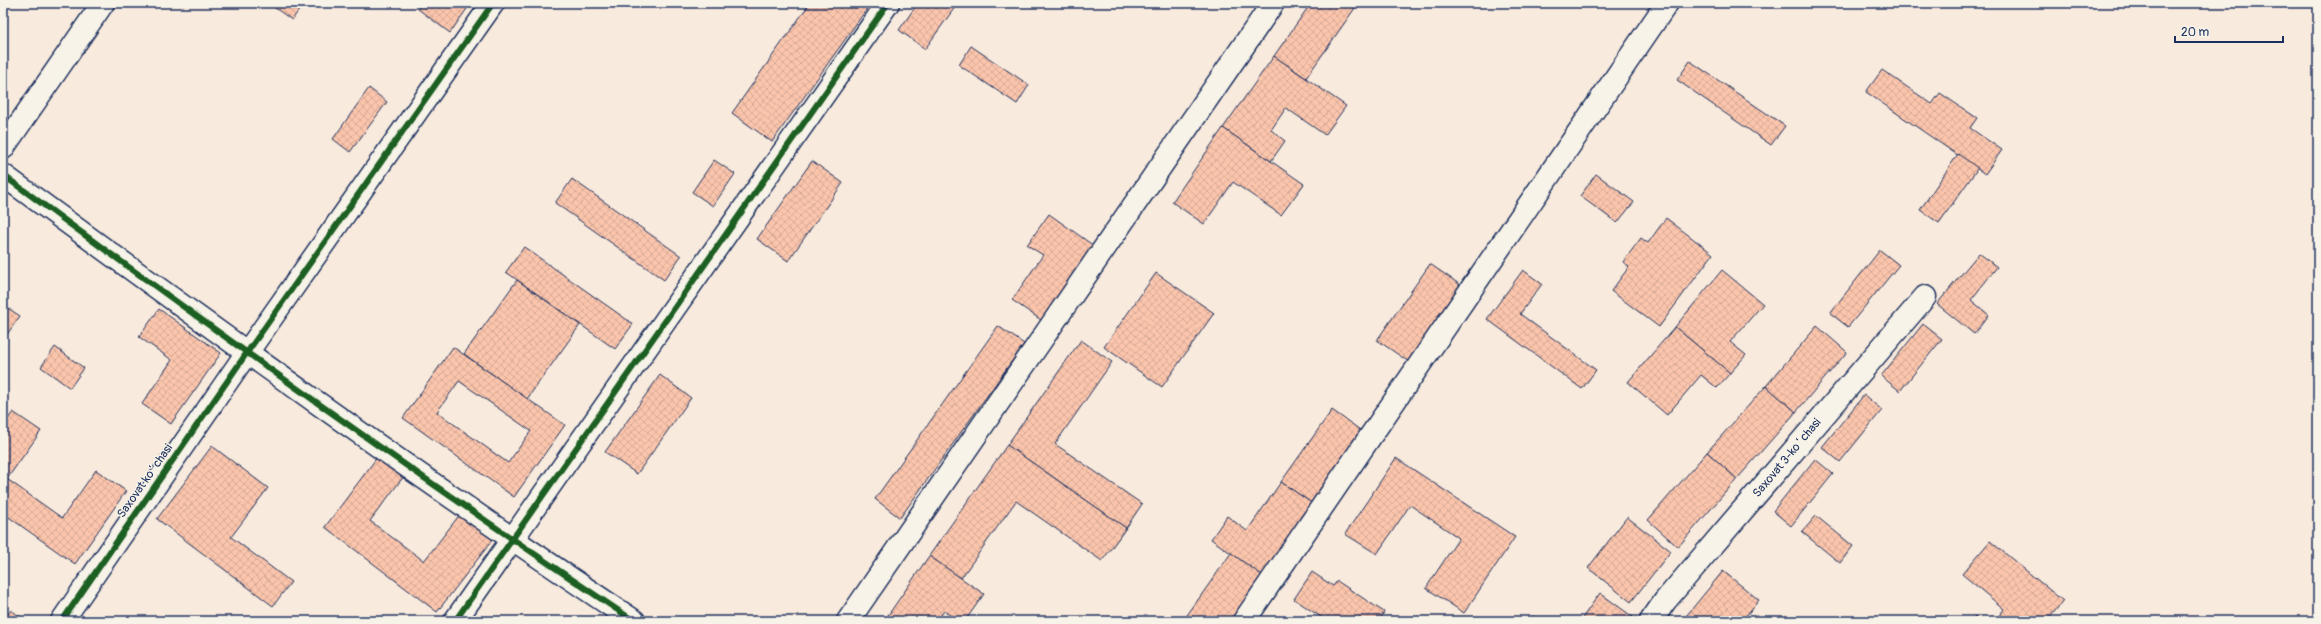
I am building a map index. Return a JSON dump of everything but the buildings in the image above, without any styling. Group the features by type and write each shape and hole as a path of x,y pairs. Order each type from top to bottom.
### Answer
{"street":[{"path":"3,148 103,3"},
{"name":"Saxovat koʻchasi","path":"62,621 246,354 493,3"},
{"path":"455,621 888,3"},
{"path":"848,621 1273,3"},
{"path":"1244,621 1667,3"},
{"path":"3,175 246,354 511,539 634,621"},
{"name":"Saxovat 3-koʻchasi","path":"1651,621 1671,594 1925,297"}],"cycle path":[{"path":"62,621 246,354 493,3"},
{"path":"455,621 888,3"},
{"path":"3,175 316,402 634,621"}]}
